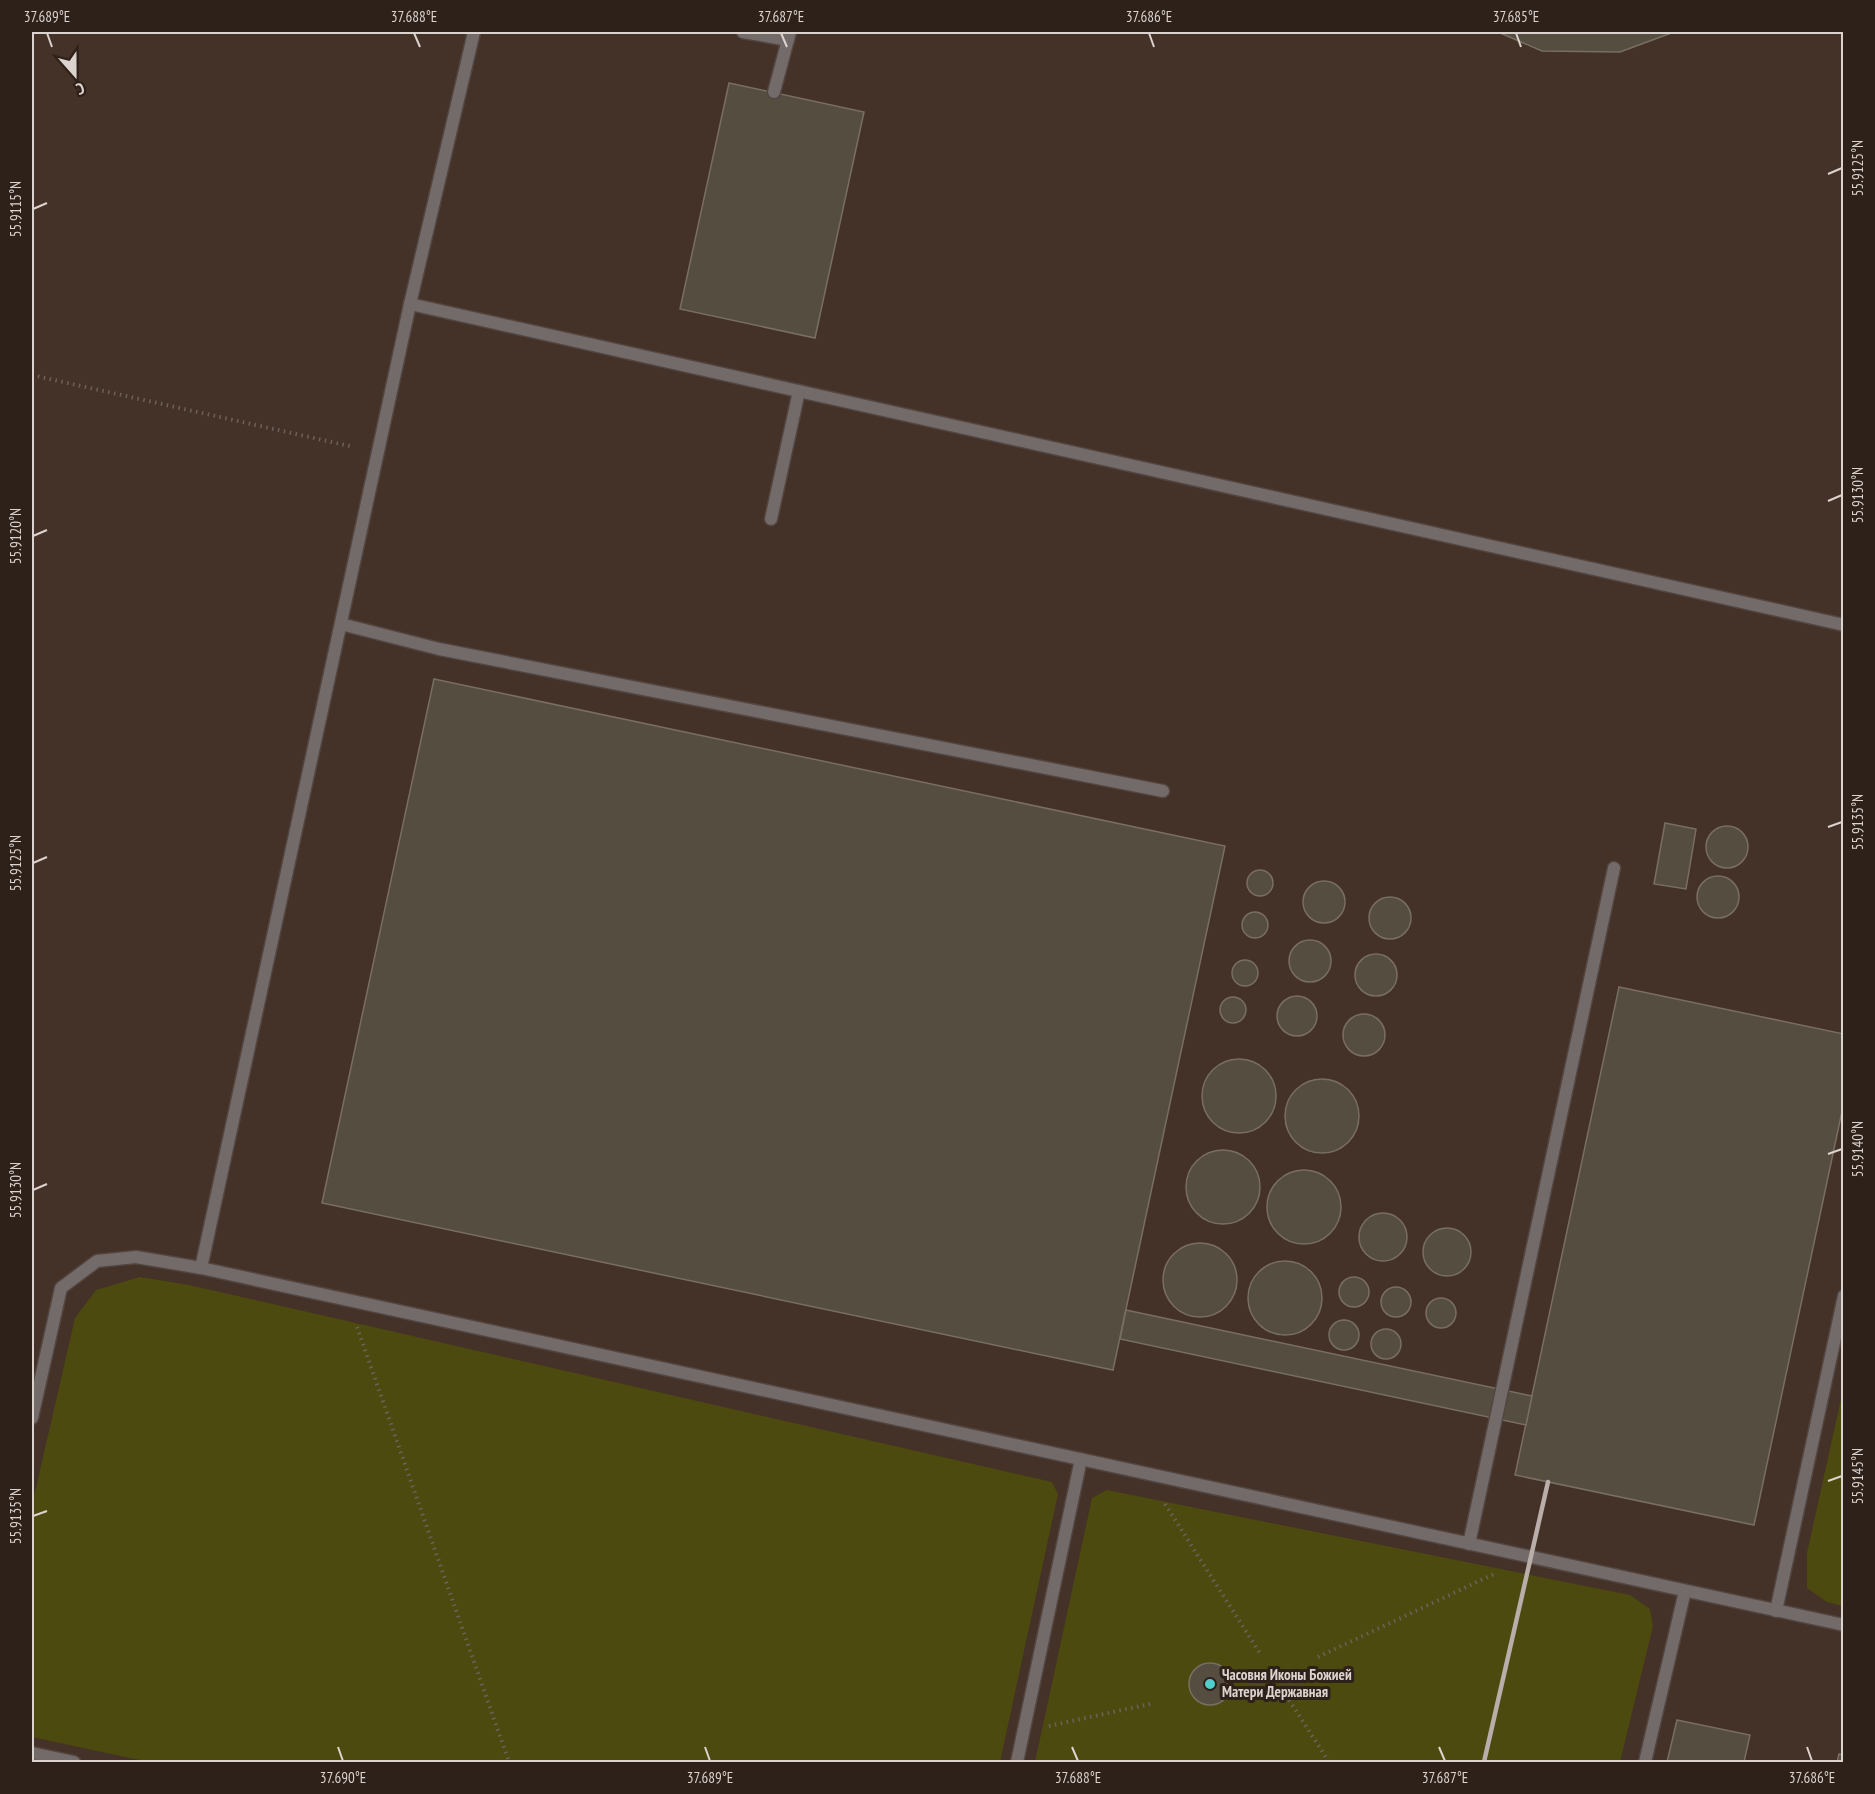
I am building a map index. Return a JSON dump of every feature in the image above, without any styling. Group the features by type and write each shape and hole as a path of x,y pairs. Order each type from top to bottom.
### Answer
{"lane":[{"path":"201,1268 410,304 474,32"},
{"path":"743,32 789,36 774,92"},
{"path":"410,304 1844,626"},
{"path":"771,519 799,391"},
{"path":"341,624 439,649 1163,791"},
{"path":"1469,1545 1614,868"},
{"path":"32,1419 61,1288 97,1261 136,1257 201,1268 1844,1625"},
{"path":"1776,1611 1844,1296"},
{"path":"1017,1762 1081,1459"},
{"path":"1645,1762 1685,1591"},
{"path":"32,1753 74,1762"}],"path":[{"path":"32,375 378,452"},
{"path":"348,1300 509,1762"},
{"path":"1146,1473 1261,1655"},
{"path":"1318,1657 1530,1558"},
{"path":"1289,1700 1329,1762"},
{"path":"1024,1732 1154,1703"}],"shaded area":[{"path":"32,32 1843,32 1843,1762 32,1762"},
{"path":"140,1277 189,1285 1052,1482 1058,1494 1000,1762 149,1762 32,1737 32,1505 75,1318 96,1290"},
{"path":"1843,1390 1843,1606 1827,1602 1807,1588 1807,1553"},
{"path":"1107,1490 1630,1595 1650,1609 1653,1626 1620,1762 1035,1762 1092,1498"}],"building":[{"path":"1498,32 1674,32 1620,52 1542,51"},
{"path":"729,83 864,112 815,338 680,309"},
{"path":"434,679 1225,846 1113,1370 322,1203"},
{"path":"1665,823 1696,829 1686,889 1654,884"},
{"path":"1727,826 1735,827 1742,832 1747,839 1747,855 1742,862 1735,867 1727,868 1719,867 1712,862 1707,855 1706,847 1707,839 1712,832 1719,827"},
{"path":"1260,870 1269,874 1273,883 1269,892 1260,896 1251,892 1247,883 1251,874"},
{"path":"1718,876 1726,877 1733,882 1738,889 1738,905 1733,912 1726,917 1718,918 1710,917 1703,912 1698,905 1697,897 1698,889 1703,882 1710,877"},
{"path":"1324,881 1339,887 1345,902 1339,917 1324,923 1309,917 1303,902 1309,887"},
{"path":"1390,897 1405,903 1411,918 1405,933 1390,939 1375,933 1369,918 1375,903"},
{"path":"1255,912 1264,916 1268,925 1264,934 1255,938 1246,934 1242,925 1246,916"},
{"path":"1310,940 1325,946 1331,961 1325,976 1310,982 1295,976 1289,961 1295,946"},
{"path":"1376,954 1391,960 1397,975 1391,990 1376,996 1361,990 1355,975 1361,960"},
{"path":"1245,960 1254,964 1258,973 1254,982 1245,986 1236,982 1232,973 1236,964"},
{"path":"1619,987 1844,1034 1844,1102 1754,1525 1515,1475"},
{"path":"1297,996 1305,997 1311,1002 1316,1008 1316,1024 1311,1030 1305,1035 1297,1036 1289,1035 1283,1030 1278,1024 1277,1016 1278,1008 1283,1002 1289,997"},
{"path":"1233,997 1242,1001 1246,1010 1242,1019 1233,1023 1224,1019 1220,1010 1224,1001"},
{"path":"1364,1014 1379,1020 1385,1035 1379,1050 1364,1056 1349,1050 1343,1035 1349,1020"},
{"path":"1239,1059 1260,1065 1270,1075 1276,1096 1270,1117 1260,1127 1239,1133 1218,1127 1208,1117 1202,1096 1208,1075 1218,1065"},
{"path":"1322,1079 1343,1085 1353,1095 1359,1116 1353,1137 1343,1147 1322,1153 1301,1147 1291,1137 1285,1116 1291,1095 1301,1085"},
{"path":"1216,1150 1230,1150 1244,1156 1254,1166 1260,1180 1260,1194 1254,1208 1244,1218 1230,1224 1216,1224 1202,1218 1192,1208 1186,1194 1186,1180 1192,1166 1202,1156"},
{"path":"1304,1170 1325,1176 1335,1186 1341,1207 1335,1228 1325,1238 1304,1244 1283,1238 1273,1228 1267,1207 1273,1186 1283,1176"},
{"path":"1383,1213 1400,1220 1407,1237 1400,1254 1383,1261 1366,1254 1359,1237 1366,1220"},
{"path":"1447,1228 1464,1235 1471,1252 1464,1269 1447,1276 1430,1269 1423,1252 1430,1235"},
{"path":"1200,1243 1221,1249 1231,1259 1237,1280 1231,1301 1221,1311 1200,1317 1179,1311 1169,1301 1163,1280 1169,1259 1179,1249"},
{"path":"1278,1261 1292,1261 1306,1267 1316,1277 1322,1291 1322,1305 1316,1319 1306,1329 1292,1335 1278,1335 1264,1329 1254,1319 1248,1305 1248,1291 1254,1277 1264,1267"},
{"path":"1354,1277 1365,1281 1369,1292 1365,1303 1354,1307 1343,1303 1339,1292 1343,1281"},
{"path":"1396,1287 1407,1291 1411,1302 1407,1313 1396,1317 1385,1313 1381,1302 1385,1291"},
{"path":"1441,1298 1452,1302 1456,1313 1452,1324 1441,1328 1430,1324 1426,1313 1430,1302"},
{"path":"1126,1310 1532,1396 1526,1425 1120,1339"},
{"path":"1344,1320 1355,1324 1359,1335 1355,1346 1344,1350 1333,1346 1329,1335 1333,1324"},
{"path":"1386,1329 1397,1333 1401,1344 1397,1355 1386,1359 1375,1355 1371,1344 1375,1333"},
{"name":"Часовня Иконы Божией Матери Державная","path":"1210,1663 1225,1669 1231,1684 1225,1699 1210,1705 1195,1699 1189,1684 1195,1669"},
{"path":"1677,1720 1750,1735 1744,1762 1667,1762"},
{"path":"1839,1754 1844,1755 1844,1762 1837,1762"}],"railway":[{"path":"1484,1762 1548,1482"}],"place":[{"name":"Часовня Иконы Божией Матери Державная","path":"1210,1684"}]}
